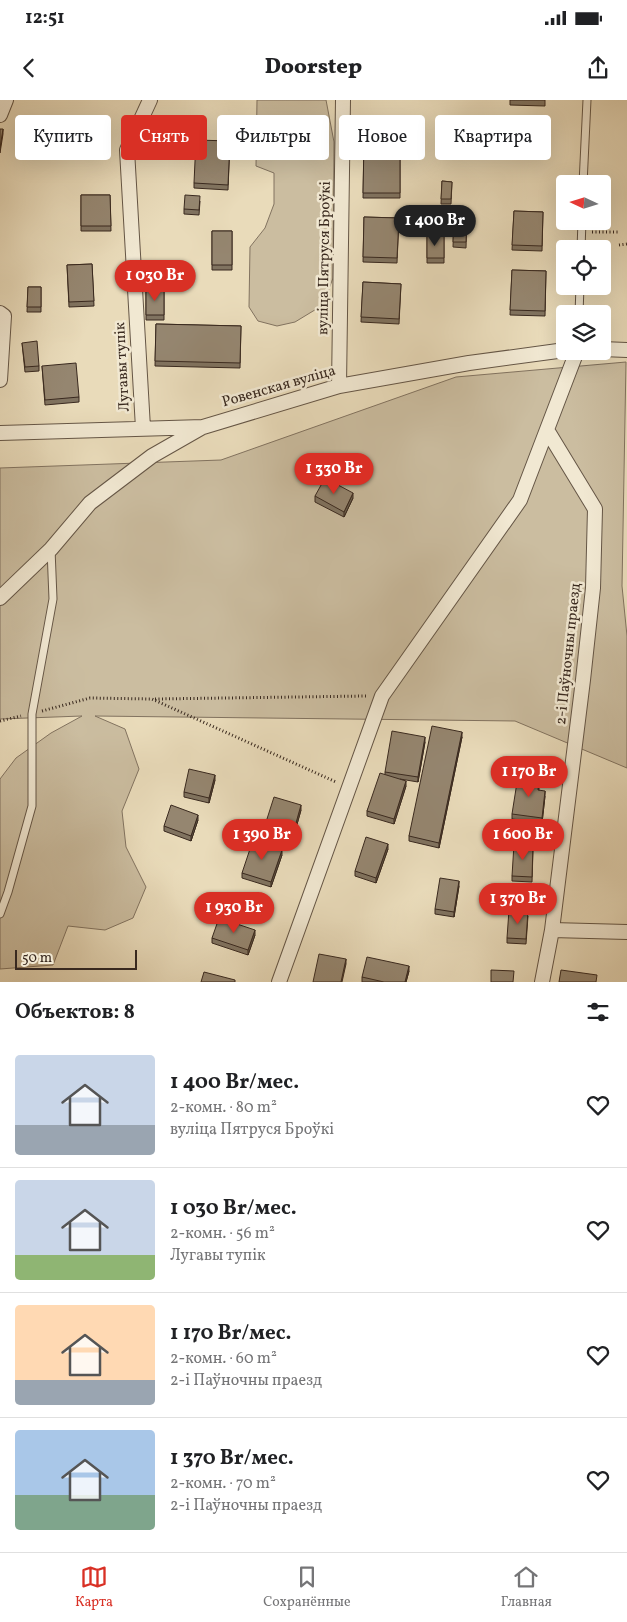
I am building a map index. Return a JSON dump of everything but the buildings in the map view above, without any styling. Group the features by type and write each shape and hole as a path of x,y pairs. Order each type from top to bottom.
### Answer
{"street":[{"path":"0,115 6,100"},
{"name":"Лугавы тупік","path":"143,428 127,150 150,100"},
{"name":"вуліца Пятруся Броўкі","path":"340,386 342,100"},
{"path":"0,313 4,316 0,380"},
{"path":"611,349 627,350"},
{"name":"Ровенская вуліца","path":"0,433 203,426 340,386 469,363 556,351"},
{"path":"279,982 382,696 520,500 574,360"},
{"path":"0,598 51,549 90,503 152,456 203,426"},
{"name":"2-і Паўночны праезд","path":"542,982 552,930 593,588 595,509 547,430"},
{"path":"552,930 627,932"}],"lane":[{"path":"583,175 587,100"},
{"path":"581,232 581,240"},
{"path":"0,914 32,806 32,714 53,599 51,549"}],"path":[{"path":"581,232 619,232"},
{"path":"618,245 627,244"},
{"path":"0,720 32,714 90,698 382,696"},
{"path":"152,699 348,787"}],"shaded area":[{"path":"257,100 326,100 329,115 257,115"},
{"path":"329,116 334,142 333,278 323,305 295,322 277,326 258,321 249,307 250,247 265,228 274,204 274,173 256,166 256,160 329,160"},
{"path":"626,362 622,586 627,636 627,768 515,721 95,716 125,729 139,769 122,811 126,847 146,887 133,918 105,930 68,926 53,965 0,969 0,779 16,758 51,733 82,716 0,719 0,468 221,460 456,377"}]}
